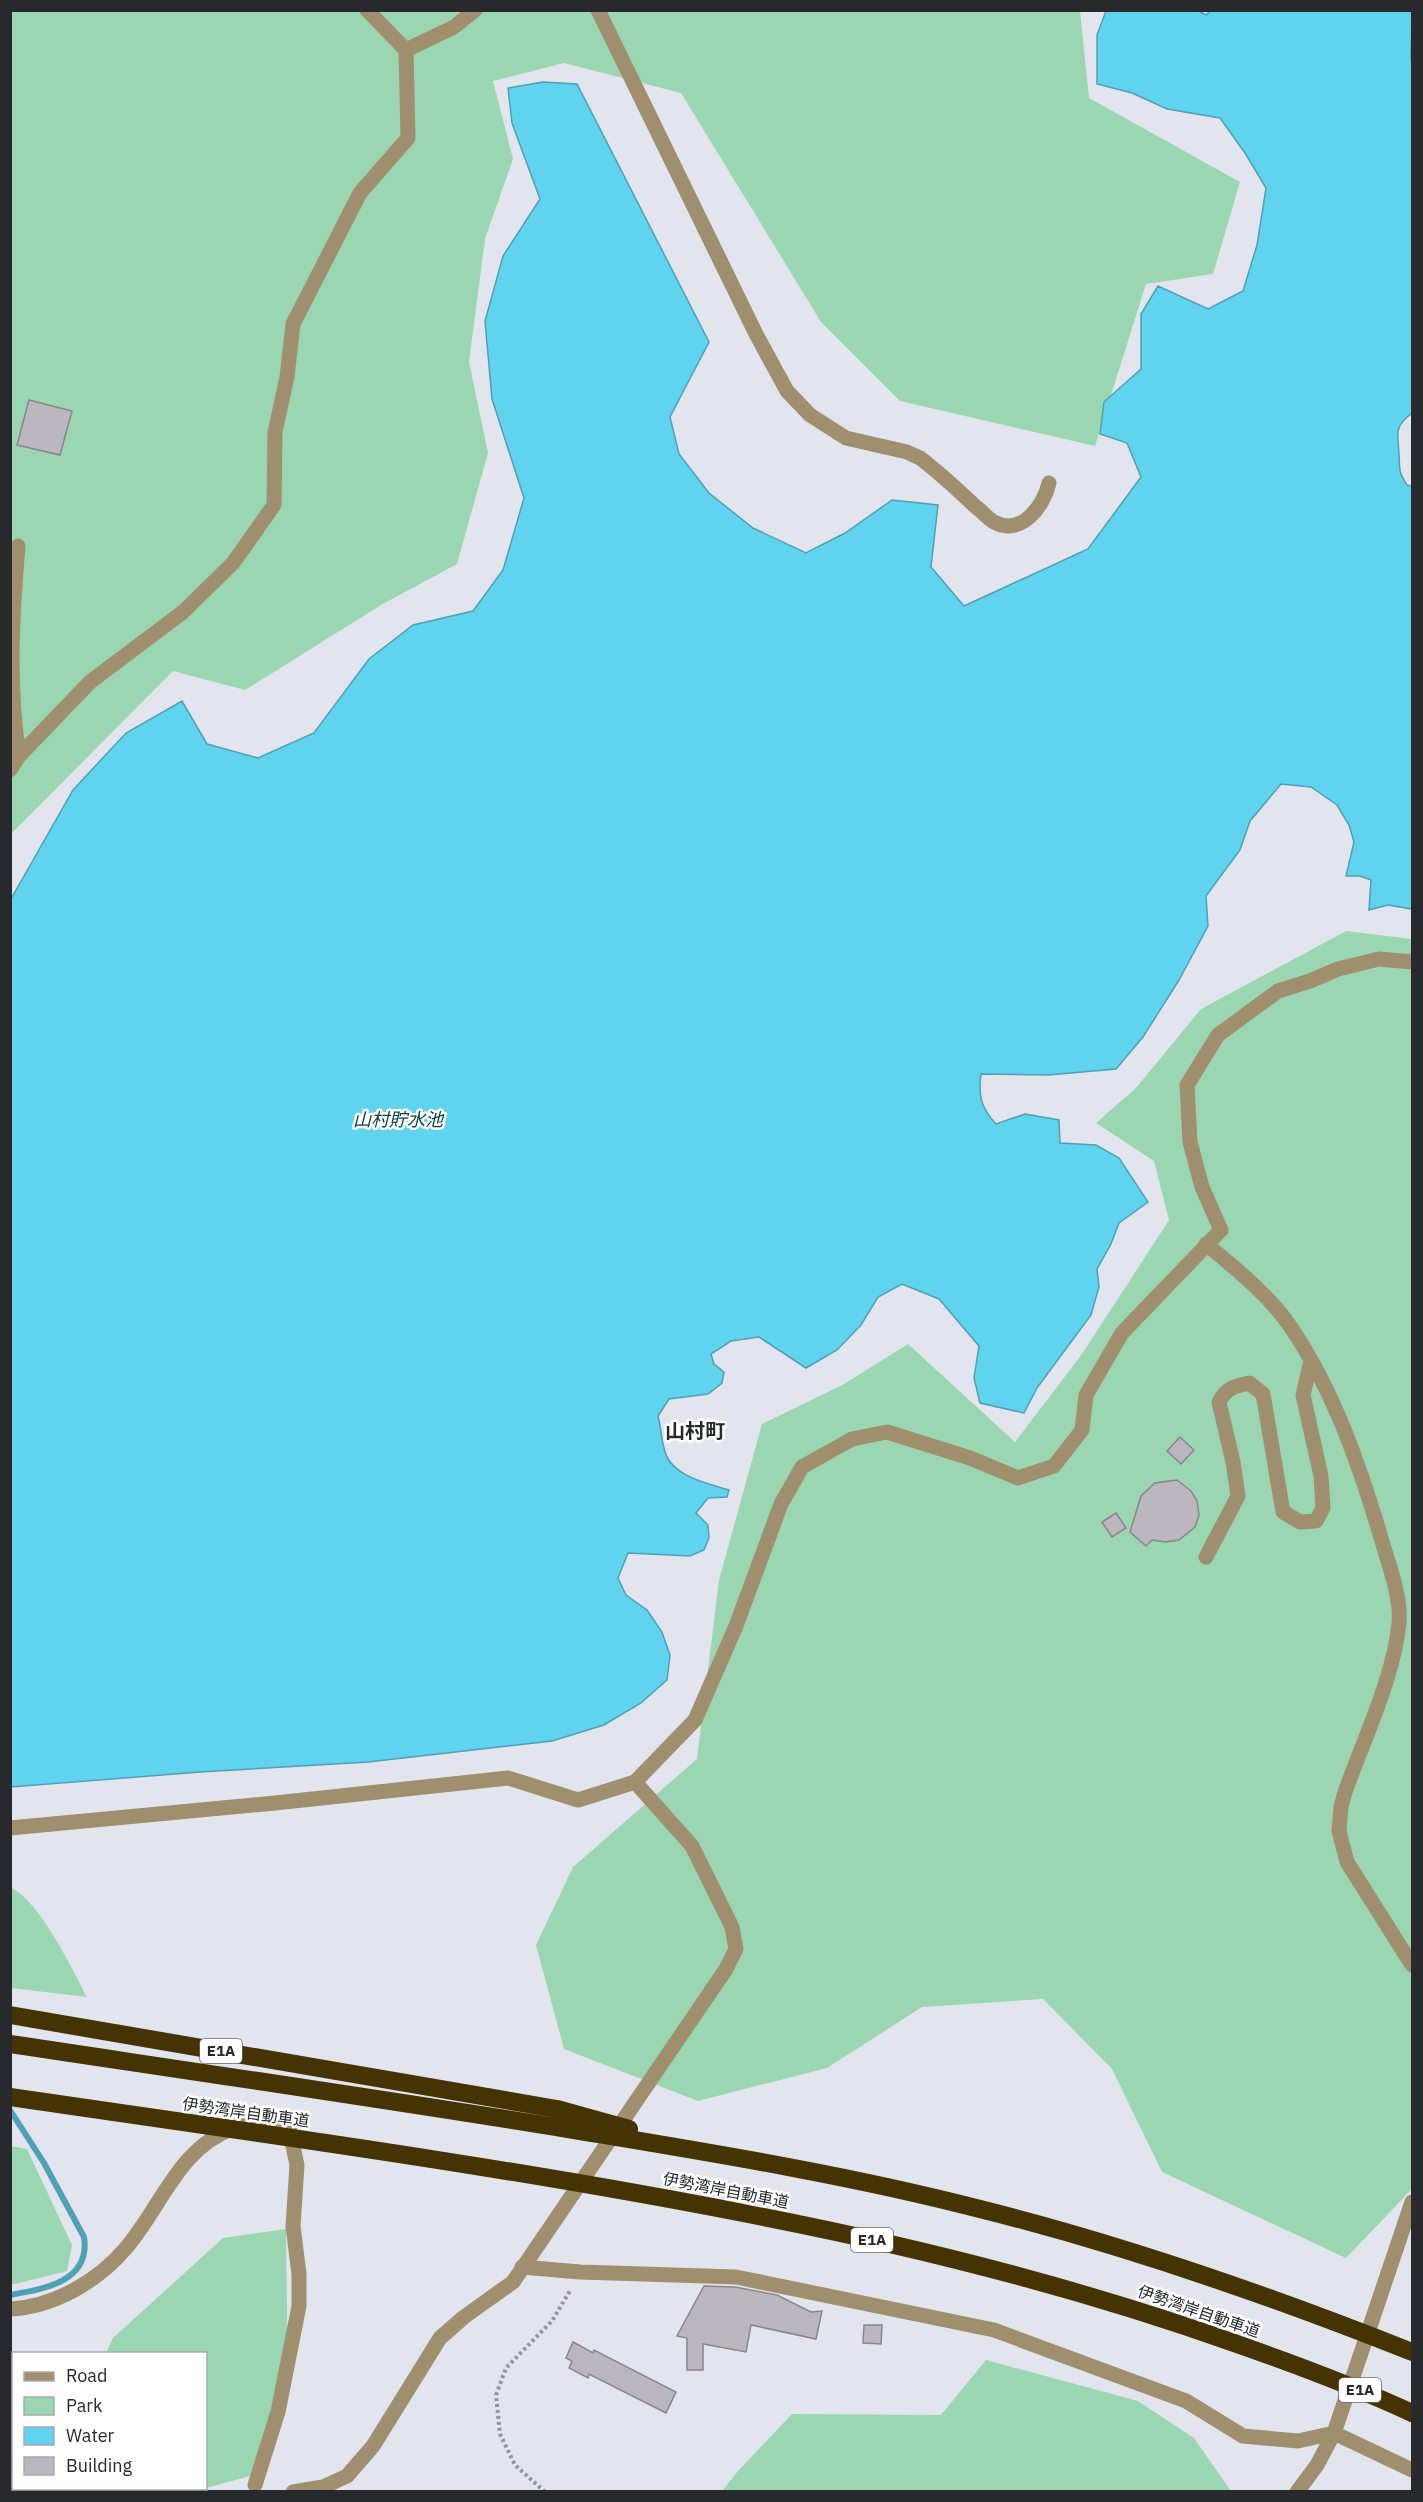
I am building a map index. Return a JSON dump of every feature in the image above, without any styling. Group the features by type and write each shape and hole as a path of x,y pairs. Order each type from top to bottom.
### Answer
{"highway":[{"name":"E1A","path":"10,2015 557,2109 720,2154"},
{"name":"伊勢湾岸自動車道","path":"10,2044 430,2107 720,2154 867,2183 977,2208 1063,2231 1209,2276 1322,2316 1413,2352"},
{"name":"伊勢湾岸自動車道","path":"10,2097 424,2158 674,2200 961,2259 1091,2295 1307,2369 1413,2413"}],"street":[{"path":"10,770 19,756 90,682 183,612 225,571 273,505 275,432 287,377 292,324 360,193 408,138 406,50 367,10"},
{"path":"406,50 454,27 475,10"},
{"path":"598,10 786,392 826,427 846,438 907,452 920,458 995,523 1013,525 1027,519 1044,502 1049,483"},
{"path":"18,546 13,609 12,713 19,756"},
{"path":"10,1828 508,1778 578,1800 635,1782 695,1720 736,1626 781,1504 802,1467 852,1439 887,1432 970,1458 1018,1478 1053,1466 1082,1430 1086,1395 1122,1333 1221,1230 1202,1187 1190,1142 1187,1085 1218,1035 1278,991 1338,969 1379,959 1413,962"},
{"path":"1206,1244 1258,1289 1290,1326 1311,1361 1354,1456 1389,1565 1399,1622 1390,1668 1345,1792 1339,1831 1347,1862 1413,1965"},
{"path":"1206,1557 1238,1496 1233,1462 1219,1402 1224,1393 1232,1387 1249,1383 1263,1394 1283,1512 1300,1522 1316,1521 1323,1508 1321,1476 1304,1395 1311,1361"},
{"path":"293,2492 323,2487 347,2476 373,2446 440,2338 464,2317 513,2282 544,2233 726,1969 736,1949 732,1927 692,1846 635,1782"},
{"path":"10,2309 22,2309 57,2299 92,2278 124,2250 148,2220 183,2163 215,2135 256,2120 276,2123 290,2132 297,2165 293,2226 299,2274 298,2306 278,2412 255,2485"},
{"path":"1297,2492 1317,2464 1334,2433 1413,2202"},
{"path":"522,2267 580,2272 736,2277 994,2330 1186,2401 1243,2436 1298,2441 1334,2433 1413,2470"}],"path":[{"path":"545,2492 515,2465 500,2434 496,2395 506,2368 552,2321 580,2272"}],"green space":[{"path":"11,11 1080,11 1089,98 1240,182 1213,274 1146,284 1095,446 900,401 821,322 681,93 564,63 493,81 513,159 485,239 469,362 488,453 457,564 381,605 245,690 173,671 11,834"},
{"path":"1346,931 1412,939 1411,2190 1346,2258 1162,2172 1112,2069 1043,1999 922,2007 827,2068 698,2101 564,2049 536,1945 573,1867 697,1759 719,1580 762,1424 844,1384 908,1344 1015,1442 1082,1354 1169,1220 1154,1161 1096,1123 1136,1088 1201,1009"},
{"path":"11,1888 33,1906 43,1920 64,1953 87,1997 11,1988"},
{"path":"11,2146 27,2149 72,2245 67,2271 15,2284 10,2284"},
{"path":"286,2229 288,2391 254,2475 207,2488 207,2352 106,2352 113,2338 223,2238"},
{"path":"986,2360 1138,2401 1194,2438 1231,2491 722,2491 792,2414 941,2415"},
{"path":"11,2450 12,2490 201,2490 194,2492 11,2491"}],"water":[{"name":"山村貯水池","path":"1197,10 1206,15 1211,10 1412,11 1412,413 1399,427 1398,436 1401,473 1407,485 1412,486 1412,909 1388,905 1369,910 1371,880 1360,876 1346,876 1354,842 1349,825 1337,805 1311,787 1281,784 1250,821 1240,850 1206,896 1208,926 1179,980 1143,1037 1116,1069 1048,1075 981,1074 982,1101 996,1124 1025,1114 1059,1120 1060,1143 1096,1145 1119,1158 1148,1202 1119,1223 1111,1244 1097,1269 1099,1287 1091,1315 1037,1388 1024,1413 980,1403 974,1378 979,1346 939,1299 902,1284 878,1297 861,1325 837,1350 806,1368 759,1337 731,1341 711,1354 714,1364 724,1372 722,1383 708,1394 669,1399 658,1416 667,1458 681,1472 690,1477 729,1490 727,1497 708,1498 696,1513 708,1525 709,1538 704,1550 690,1556 628,1553 618,1578 626,1595 647,1610 662,1632 670,1655 667,1680 641,1703 604,1725 552,1741 368,1762 11,1787 11,899 73,790 126,733 182,701 207,744 258,758 314,733 369,659 413,625 473,611 503,570 524,498 492,399 485,321 503,256 540,199 512,123 508,88 543,82 577,84 709,342 670,417 679,454 709,493 753,528 806,553 845,533 892,500 938,505 931,567 964,606 1088,549 1141,477 1127,443 1100,434 1104,402 1141,369 1141,314 1158,286 1208,309 1243,291 1257,245 1266,188 1245,153 1220,118 1167,109 1132,93 1097,84 1097,35 1106,11"}],"building":[{"path":"29,400 72,411 60,455 17,445"},
{"path":"1180,1437 1194,1450 1181,1464 1167,1451"},
{"path":"1177,1480 1191,1491 1197,1501 1199,1515 1195,1527 1179,1540 1165,1542 1152,1540 1146,1546 1130,1532 1141,1496 1155,1483"},
{"path":"1116,1513 1126,1528 1112,1537 1102,1522"},
{"path":"704,2286 735,2287 777,2295 811,2312 822,2311 816,2339 751,2325 746,2352 703,2344 703,2370 687,2370 687,2338 677,2336"},
{"path":"864,2325 882,2325 881,2344 863,2343"},
{"path":"573,2342 593,2353 594,2350 676,2392 666,2413 589,2374 588,2378 569,2368 572,2361 566,2358"}],"waterway":[{"path":"10,2110 44,2163 84,2237 84,2252 73,2274 50,2286 10,2295"}],"district":[{"name":"山村町","path":"695,1431"}]}
